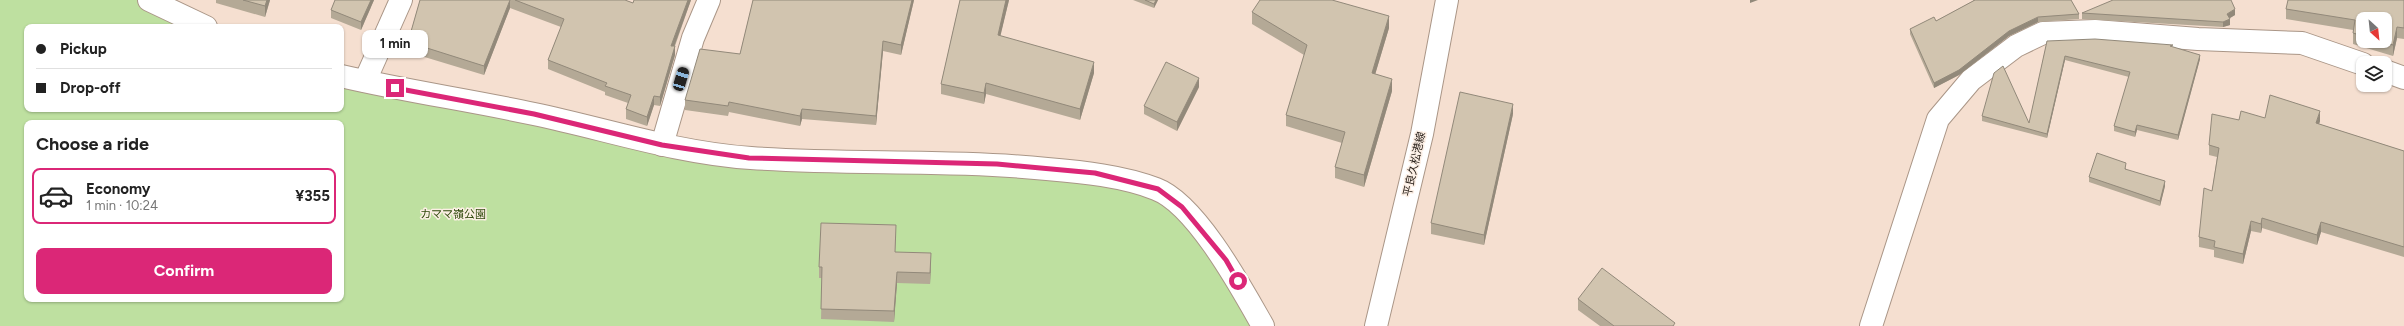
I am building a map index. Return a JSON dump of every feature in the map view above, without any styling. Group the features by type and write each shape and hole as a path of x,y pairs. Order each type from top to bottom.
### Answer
{"street":[{"path":"149,0 200,24"},
{"path":"365,81 400,0"},
{"path":"662,145 694,38 709,0"},
{"name":"平良久松港線","path":"1376,326 1422,134 1447,0"},
{"path":"1871,326 1938,119 1971,80 2016,46 2043,33 2095,30 2198,39 2302,43 2356,62"},
{"path":"2392,74 2404,78"},
{"path":"344,77 534,114 662,145 749,158 997,164 1095,173 1158,189 1182,207 1226,260 1263,326"}],"green space":[{"name":"カママ嶺公園","path":"0,0 156,0 217,24 24,24 24,112 344,112 344,73 662,145 1158,189 1231,270 1252,326 0,326"}],"building":[{"path":"243,0 267,0 265,6"},
{"path":"335,0 371,0 361,22 331,10"},
{"path":"420,0 510,0 484,66 408,42"},
{"path":"515,0 625,0 633,3 634,0 688,0 671,46 675,46 660,97 654,96 647,117 626,109 631,95 605,86 607,83 548,60 564,19"},
{"path":"753,0 912,0 901,45 883,41 876,116 802,109 800,116 729,102 728,106 685,100 700,49 740,54"},
{"path":"960,0 1006,0 998,35 1094,62 1080,109 986,83 984,93 941,84"},
{"path":"1145,0 1156,0 1154,4"},
{"path":"1260,0 1332,0 1389,16 1372,73 1392,79 1364,175 1335,167 1345,132 1286,115 1307,45 1252,12"},
{"path":"1975,0 2071,0 2079,14 2038,17 2009,31 1959,70 1934,83 1910,29 1934,17 1936,21"},
{"path":"2113,0 2231,0 2235,9 2227,14 2230,19 2223,22 2082,13"},
{"path":"2288,0 2404,0 2404,28 2397,27 2393,45 2392,12 2356,12 2356,34 2353,33 2355,20 2286,9"},
{"path":"2095,39 2173,45 2170,46 2200,55 2178,135 2137,125 2135,132 2114,126 2130,72 2065,56 2047,134 1982,116 1994,73 2003,66 2029,123 2047,41"},
{"path":"1166,62 1199,78 1177,122 1144,106"},
{"path":"1460,92 1513,104 1484,235 1431,223"},
{"path":"2270,95 2320,111 2316,123 2404,151 2404,247 2321,222 2317,235 2262,218 2261,224 2251,221 2243,254 2214,247 2215,241 2199,237 2204,188 2212,191 2219,148 2209,145 2212,114 2239,120 2241,111 2265,118"},
{"path":"2097,153 2126,163 2125,169 2165,181 2160,201 2089,177"},
{"path":"821,223 896,225 895,252 931,253 930,273 897,272 894,311 821,309 822,267 819,267"},
{"path":"1602,268 1675,323 1673,326 1614,326 1578,299"}],"route":[{"path":"395,88 534,114 662,145 749,158 997,164 1095,173 1158,189 1182,207 1226,260 1238,281"}]}
